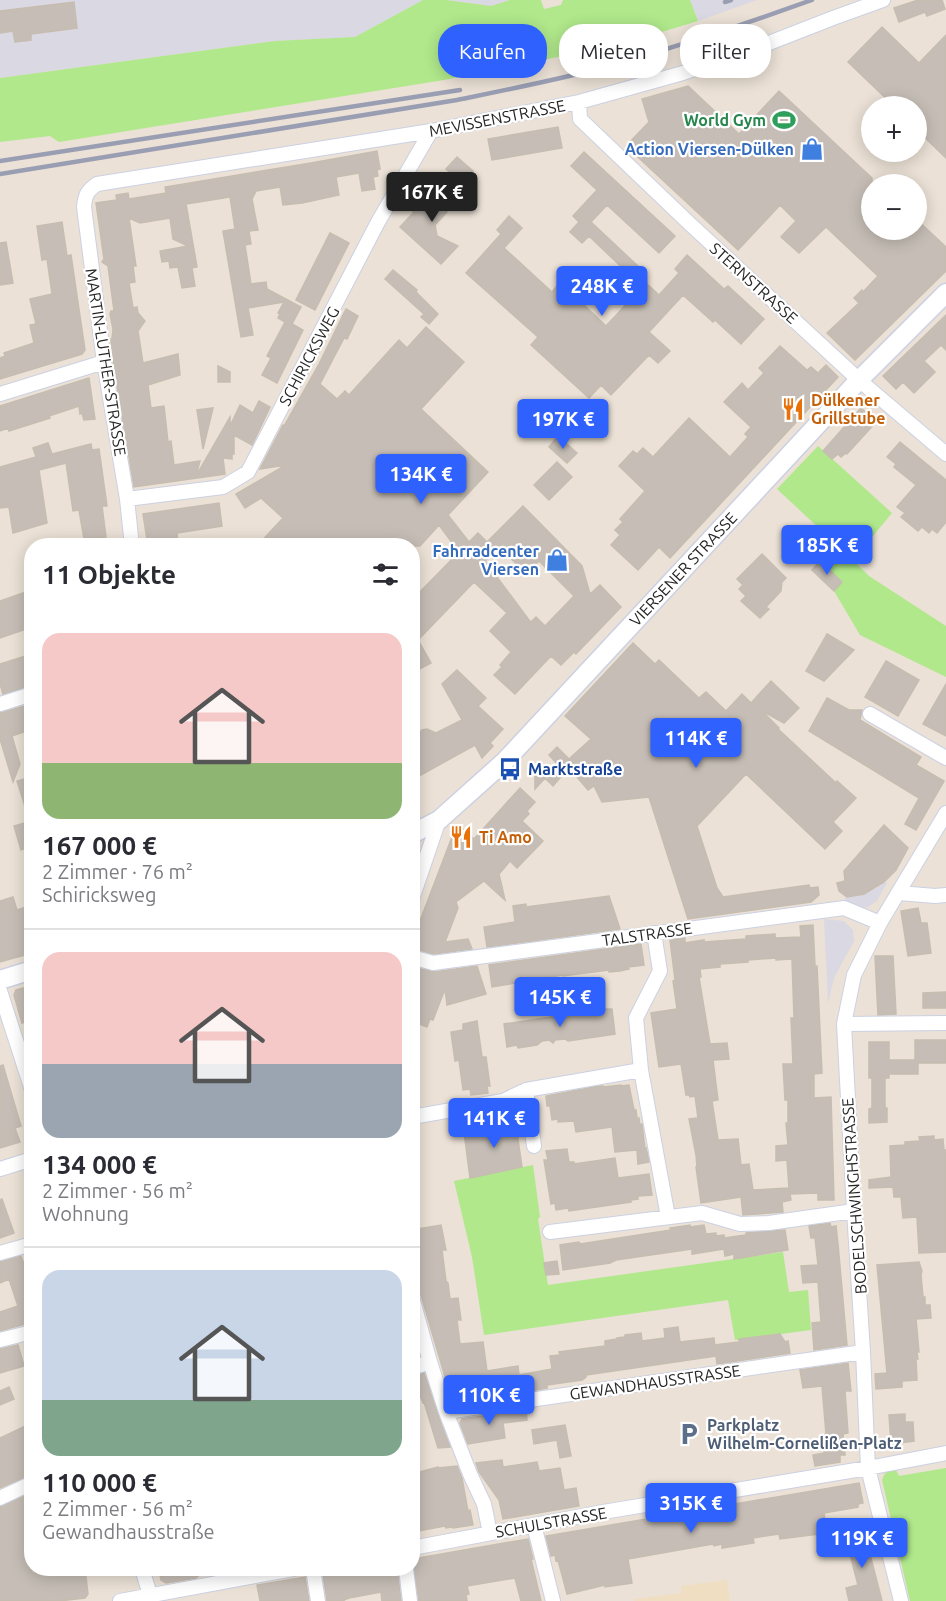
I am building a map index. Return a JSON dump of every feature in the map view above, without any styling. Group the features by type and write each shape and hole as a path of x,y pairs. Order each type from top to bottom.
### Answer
{"main road":[{"name":"VIERSENER STRASSE","path":"420,830 439,820 505,761 859,380 946,293"},
{"path":"0,980 24,972"}],"street":[{"name":"MEVISSENSTRASSE","path":"97,184 431,131 579,102 694,70 883,0"},
{"name":"STERNSTRASSE","path":"579,102 580,119 859,380 946,454"},
{"name":"SCHIRICKSWEG","path":"127,499 223,487 248,472 378,222 431,131"},
{"name":"MARTIN-LUTHER-STRASSE","path":"97,184 88,190 84,207 104,362 127,499 131,538"},
{"path":"0,394 104,362"},
{"path":"0,704 24,696"},
{"path":"870,714 946,758"},
{"name":"BODELSCHWINGHSTRASSE","path":"901,1601 868,1468 844,1024 854,975 880,923 946,813"},
{"path":"420,876 439,820"},
{"path":"899,893 935,896 946,894"},
{"name":"TALSTRASSE","path":"420,959 433,963 844,908 880,923"},
{"path":"654,933 660,971 636,1018 642,1070 668,1217"},
{"path":"0,991 24,1065"},
{"path":"844,1024 946,1023"},
{"path":"420,1116 503,1101 526,1090 642,1070"},
{"path":"526,1090 534,1146"},
{"path":"0,1169 24,1162"},
{"path":"550,1233 702,1213 740,1224 769,1223 854,1211"},
{"path":"0,1253 24,1246"},
{"path":"420,1326 446,1412 484,1504 490,1533"},
{"path":"0,1340 24,1334"},
{"name":"GEWANDHAUSSTRASSE","path":"446,1412 863,1352"},
{"path":"420,1365 430,1362"},
{"name":"SCHULSTRASSE","path":"420,1546 946,1453"},
{"path":"0,1498 24,1487"},
{"path":"534,1525 553,1601"},
{"path":"144,1576 151,1598"},
{"path":"120,1601 151,1598 259,1576"},
{"path":"314,1576 318,1601"},
{"path":"407,1576 410,1601"}],"shaded area":[{"path":"0,0 423,0 355,37 275,41 0,78"},
{"path":"446,0 510,0 491,6"},
{"path":"690,0 757,0 698,21"},
{"path":"884,882 887,883 877,901 868,907 860,908 848,903 844,898 861,895"},
{"path":"824,919 844,921 853,930 854,941 834,978 828,1004"},
{"path":"727,1580 730,1601 635,1601 634,1599 681,1593 681,1586"}],"green space":[{"path":"423,0 446,0 491,6 510,0 541,0 544,9 561,5 563,0 690,0 698,21 680,24 680,26 668,30 668,24 559,24 559,57 547,59 547,24 438,24 438,78 454,78 59,142 50,136 0,142 0,78 275,41 355,37"},
{"path":"818,446 892,513 853,560 869,576 946,626 946,677 860,635 834,591 842,582 820,561 836,544 777,489"},
{"path":"533,1165 548,1285 783,1252 789,1292 808,1290 811,1330 735,1340 728,1300 484,1335 472,1257 454,1181"},
{"path":"895,1468 899,1476 946,1468 946,1601 910,1601 882,1480 885,1473"}],"building":[{"path":"918,0 942,0 945,9 927,16 925,12 899,22 894,8"},
{"path":"74,2 77,28 31,34 31,40 15,42 13,31 0,33 0,11"},
{"path":"882,27 919,63 946,35 946,158 927,140 927,96 884,96 848,62"},
{"path":"688,86 739,134 779,91 868,174 861,174 861,240 927,240 927,229 946,247 946,271 855,360 827,333 859,303 854,298 878,276 826,227 799,253 781,237 796,221 780,205 738,250 626,146 649,122 642,99"},
{"path":"558,127 562,148 492,160 488,139"},
{"path":"377,151 380,169 377,170 378,176 373,177 375,189 362,191 359,173 336,177 339,195 283,205 280,187 256,191 252,199 258,230 249,231 251,244 245,245 251,284 266,282 267,289 301,307 292,324 303,330 277,383 262,375 271,358 267,356 285,322 278,318 284,302 248,308 253,335 241,337 223,231 235,229 230,197 186,204 197,267 192,268 195,286 182,288 178,267 170,268 169,261 162,262 160,251 188,246 173,239 170,218 140,223 129,218 136,266 133,266 135,282 129,283 133,308 137,307 138,313 145,321 138,331 143,363 178,354 180,375 148,385 151,408 164,406 168,442 171,441 174,465 200,461 196,476 230,417 230,426 240,405 253,413 259,401 270,407 252,445 234,435 232,459 223,458 225,474 134,487 113,361 111,339 113,329 110,314 114,311 108,266 102,262 104,259 96,203 117,200 116,195 128,193 129,199 166,193 165,187"},
{"path":"584,152 675,236 659,253 607,205 591,222 641,269 633,278 589,236 582,243 570,232 579,222 573,216 597,190 571,166"},
{"path":"457,157 473,171 462,183 446,169"},
{"path":"455,180 465,189 435,225 437,236 458,246 441,264 400,227 414,212 411,210 426,192 436,202"},
{"path":"509,216 522,228 504,248 552,292 560,282 606,326 646,283 659,295 679,273 675,269 687,255 724,289 728,286 764,319 741,344 683,295 649,332 670,351 658,363 649,355 611,395 601,385 589,398 531,345 538,337 466,273 501,234 497,230"},
{"path":"62,222 67,256 71,255 85,350 82,354 0,379 0,358 5,356 4,353 34,343 30,325 36,324 30,299 52,294 47,259 42,260 37,226"},
{"path":"330,233 349,243 315,310 296,300"},
{"path":"6,242 13,283 0,285 0,243"},
{"path":"393,270 417,290 416,292 438,314 429,324 421,317 424,314 385,279"},
{"path":"346,309 358,316 320,384 337,399 345,391 349,395 399,340 407,348 426,327 464,362 421,409 488,472 448,515 469,542 478,533 487,542 523,506 582,566 590,594 600,585 621,607 576,654 574,652 561,665 551,656 515,694 494,675 511,652 490,631 507,613 474,582 420,638 420,592 459,552 439,525 420,546 420,538 264,538 283,518 261,498 245,508 236,494 286,465 260,469 319,364","holes":["500,548 526,573 539,561 574,596 545,626 536,617 531,622 529,620 485,561"]},
{"path":"946,315 946,350 941,345 924,361 935,372 914,393 903,382 896,389 883,376"},
{"path":"780,346 807,370 811,367 818,373 826,365 838,377 670,558 659,547 638,570 611,545 620,535 615,530 623,522 620,519 645,491 619,466 633,451 637,454 643,448 653,457 689,418 730,457 748,437 745,434 751,427 724,402 742,383 748,390 764,373 759,368"},
{"path":"218,366 230,372 230,382 218,382"},
{"path":"89,378 95,419 84,420 79,406 9,431 8,428 0,431 0,406"},
{"path":"213,408 203,449 197,410"},
{"path":"861,408 876,422 847,454 841,457 838,454 832,459 823,451"},
{"path":"558,436 577,453 567,463 549,447"},
{"path":"900,442 946,480 946,522 937,533 932,529 929,533 922,527 918,531 901,517 905,513 897,507 916,485 894,467 896,464 887,457"},
{"path":"48,443 52,454 91,444 92,450 99,449 107,506 102,506 106,537 84,538 79,510 73,511 66,463 39,470 47,523 13,533 9,507 0,508 0,467 36,457 33,448"},
{"path":"557,462 572,477 549,500 534,485"},
{"path":"219,503 222,526 177,533 177,538 147,538 143,514"},
{"path":"762,554 786,578 782,582 781,591 766,607 769,609 760,618 741,601 746,596 739,589 743,585 737,579"},
{"path":"820,561 842,582 834,591 812,570"},
{"path":"24,593 24,630 0,638 0,601"},
{"path":"827,634 854,650 824,681 806,671"},
{"path":"633,643 655,664 659,660 699,698 706,692 726,711 742,694 751,703 771,681 799,708 784,723 765,714 836,783 837,781 856,798 833,822 842,831 825,849 746,774 697,826 717,888 723,897 809,885 810,888 818,887 819,895 811,902 688,919 649,797 602,802 594,786 588,790 572,771 568,775 565,772 553,786 545,778 535,789 535,768 561,768 549,755 557,747 569,759 591,739 565,716"},
{"path":"420,644 431,663 420,669"},
{"path":"24,656 24,687 3,694 0,684 0,664"},
{"path":"886,661 919,680 898,716 865,697"},
{"path":"457,670 486,698 478,706 503,729 490,743 493,746 482,758 475,745 420,776 420,732 427,729 436,733 462,720 442,684"},
{"path":"946,684 946,736 923,724"},
{"path":"827,698 849,710 862,710 860,720 921,757 916,765 944,781 916,830 905,824 919,798 809,731"},
{"path":"24,706 24,732 12,736 20,764 13,782 0,739 0,713"},
{"path":"24,779 24,803 17,781"},
{"path":"520,788 535,802 527,811 529,814 522,821 543,841 517,868 510,861 499,874 505,900 484,881 456,902 458,908 445,942 468,939 472,949 434,954 420,950 420,921 452,837 461,827 474,839"},
{"path":"24,823 24,849 21,850 14,826"},
{"path":"884,825 908,848 896,870 884,882 864,894 847,897 839,891 837,883 845,881 844,871"},
{"path":"609,896 620,929 487,947 484,927 515,922 513,906 526,904 526,907"},
{"path":"13,897 17,910 24,908 24,955 0,962 0,901"},
{"path":"918,908 921,923 927,923 931,953 908,956 901,911"},
{"path":"813,925 822,1073 814,1074 814,1098 831,1097 834,1200 818,1200 818,1193 790,1194 791,1200 782,1202 783,1212 743,1215 741,1197 701,1203 696,1155 689,1119 698,1118 695,1096 686,1095 681,1064 659,1067 651,1013 677,1009 670,940 685,938 685,943 704,940 704,942 775,934 775,938 801,937 800,926","holes":["776,958 776,960 792,959 793,1064 783,1064 785,1100 788,1100 788,1123 786,1123 788,1145 776,1146 776,1161 787,1160 789,1188 753,1190 749,1164 741,1165 738,1139 718,1140 712,1101 718,1100 713,1060 729,1059 727,1043 710,1044 699,977 701,977 700,969 720,967 720,964"]},
{"path":"641,944 644,965 628,967 629,969 620,971 563,975 492,987 489,965"},
{"path":"875,956 893,956 896,1014 878,1015"},
{"path":"477,966 486,994 447,1005 445,989 433,1020 430,1019 427,1027 420,1024 420,969 434,972"},
{"path":"24,988 24,1022 22,1023 14,995 16,990"},
{"path":"946,992 946,1008 923,1008 923,993"},
{"path":"612,1009 615,1034 568,1041 555,1040 553,1043 549,1040 542,1041 537,1045 518,1048 517,1045 507,1047 504,1024"},
{"path":"477,1021 482,1057 486,1057 490,1086 487,1086 488,1093 471,1095 470,1089 463,1090 459,1060 455,1061 451,1032 463,1030 463,1024"},
{"path":"915,1040 946,1040 946,1063 918,1063 918,1074 889,1074 889,1078 885,1078 887,1122 869,1123 869,1109 872,1108 872,1078 869,1078 869,1042 889,1042 889,1060 915,1060"},
{"path":"3,1065 21,1126 15,1128 20,1142 0,1148 0,1066"},
{"path":"629,1085 634,1110 636,1110 640,1125 642,1124 649,1162 638,1164 637,1150 615,1152 612,1127 576,1132 574,1121 552,1120 550,1106 547,1106 546,1096 599,1086"},
{"path":"514,1112 522,1167 470,1178 464,1132 504,1126 502,1114"},
{"path":"934,1136 934,1140 943,1139 944,1150 946,1150 946,1252 919,1253 917,1217 903,1218 901,1197 894,1197 893,1187 869,1188 869,1180 891,1177 890,1146 920,1141 919,1137"},
{"path":"567,1149 569,1162 574,1162 574,1164 615,1158 618,1178 649,1174 652,1195 638,1196 638,1199 631,1200 631,1202 569,1211 568,1208 556,1210 555,1203 551,1204 544,1160 548,1160 546,1151"},
{"path":"2,1199 14,1233 0,1238 0,1200"},
{"path":"830,1223 831,1227 836,1226 847,1345 814,1350 812,1323 821,1322 818,1282 803,1283 801,1266 818,1265 815,1238 811,1238 809,1226"},
{"path":"441,1225 446,1250 442,1250 450,1299 458,1298 461,1320 457,1320 460,1344 483,1342 487,1371 518,1366 519,1375 552,1369 550,1356 560,1355 559,1352 605,1346 605,1341 625,1337 625,1335 641,1333 642,1341 665,1338 664,1329 678,1327 680,1342 714,1338 716,1356 586,1375 582,1380 547,1385 547,1388 523,1392 480,1398 479,1389 451,1397 420,1293 420,1229"},
{"path":"690,1225 690,1227 704,1225 706,1234 716,1233 716,1236 724,1235 724,1238 746,1235 746,1233 785,1230 788,1250 734,1259 734,1254 725,1256 724,1249 692,1254 692,1249 563,1270 560,1245 671,1230 670,1228"},
{"path":"21,1256 24,1264 24,1324 0,1331 0,1312 18,1306 9,1279 0,1283 0,1262"},
{"path":"557,1261 559,1274 546,1275 544,1263"},
{"path":"919,1262 922,1271 923,1297 925,1297 925,1305 930,1305 931,1318 916,1319 919,1352 917,1352 918,1359 916,1359 917,1380 902,1381 902,1387 876,1389 875,1374 887,1373 877,1265"},
{"path":"780,1334 785,1342 788,1341 790,1353 717,1364 715,1345 739,1342 739,1339"},
{"path":"18,1345 24,1366 0,1373 0,1349"},
{"path":"848,1363 851,1391 845,1391 848,1433 843,1434 845,1455 840,1455 840,1462 815,1466 813,1455 824,1453 822,1435 826,1434 822,1386 803,1388 800,1370"},
{"path":"424,1373 450,1447 438,1448 420,1395 420,1374"},
{"path":"9,1387 14,1399 0,1405 0,1391"},
{"path":"526,1410 527,1420 503,1423 505,1438 468,1444 460,1423 462,1419"},
{"path":"905,1414 905,1422 913,1422 914,1441 891,1444 889,1415"},
{"path":"565,1425 571,1456 560,1458 557,1440 534,1444 532,1430"},
{"path":"24,1427 24,1478 0,1488 0,1438"},
{"path":"502,1460 503,1467 537,1462 539,1471 560,1468 564,1490 576,1488 579,1506 503,1519 499,1500 479,1472 476,1463"},
{"path":"457,1466 473,1525 453,1528 445,1526 420,1531 420,1472"},
{"path":"859,1483 863,1503 858,1504 858,1507 824,1513 827,1533 780,1539 779,1534 753,1538 754,1543 722,1548 722,1544 714,1546 713,1544 628,1559 632,1583 605,1587 605,1585 567,1594 558,1560 556,1561 555,1555 551,1556 546,1536"},
{"path":"24,1496 24,1576 86,1576 88,1594 85,1598 59,1601 0,1601 0,1507"},
{"path":"862,1528 882,1601 849,1601 846,1588 858,1585 844,1531"},
{"path":"528,1539 541,1601 521,1601 515,1578 467,1586 469,1594 466,1595 467,1601 419,1601 415,1576 420,1576 420,1558"},
{"path":"160,1576 198,1576 166,1583 161,1580"},
{"path":"323,1576 398,1576 401,1601 382,1601 381,1592 344,1601 327,1601"},
{"path":"305,1577 309,1601 260,1601 257,1585"}],"railway":[{"path":"725,2 731,0"},
{"path":"0,174 457,100 524,86 646,55 812,0"},
{"path":"0,161 460,90"}],"place":[{"name":"World Gym","path":"784,120"},
{"name":"Action Viersen-Dülken","path":"812,149"},
{"name":"Dülkener Grillstube","path":"793,409"},
{"name":"Fahrradcenter Viersen","path":"557,560"},
{"name":"Marktstraße","path":"510,769"},
{"name":"Ti Amo","path":"461,837"},
{"name":"Parkplatz Wilhelm-Cornelißen-Platz","path":"689,1434"}]}
